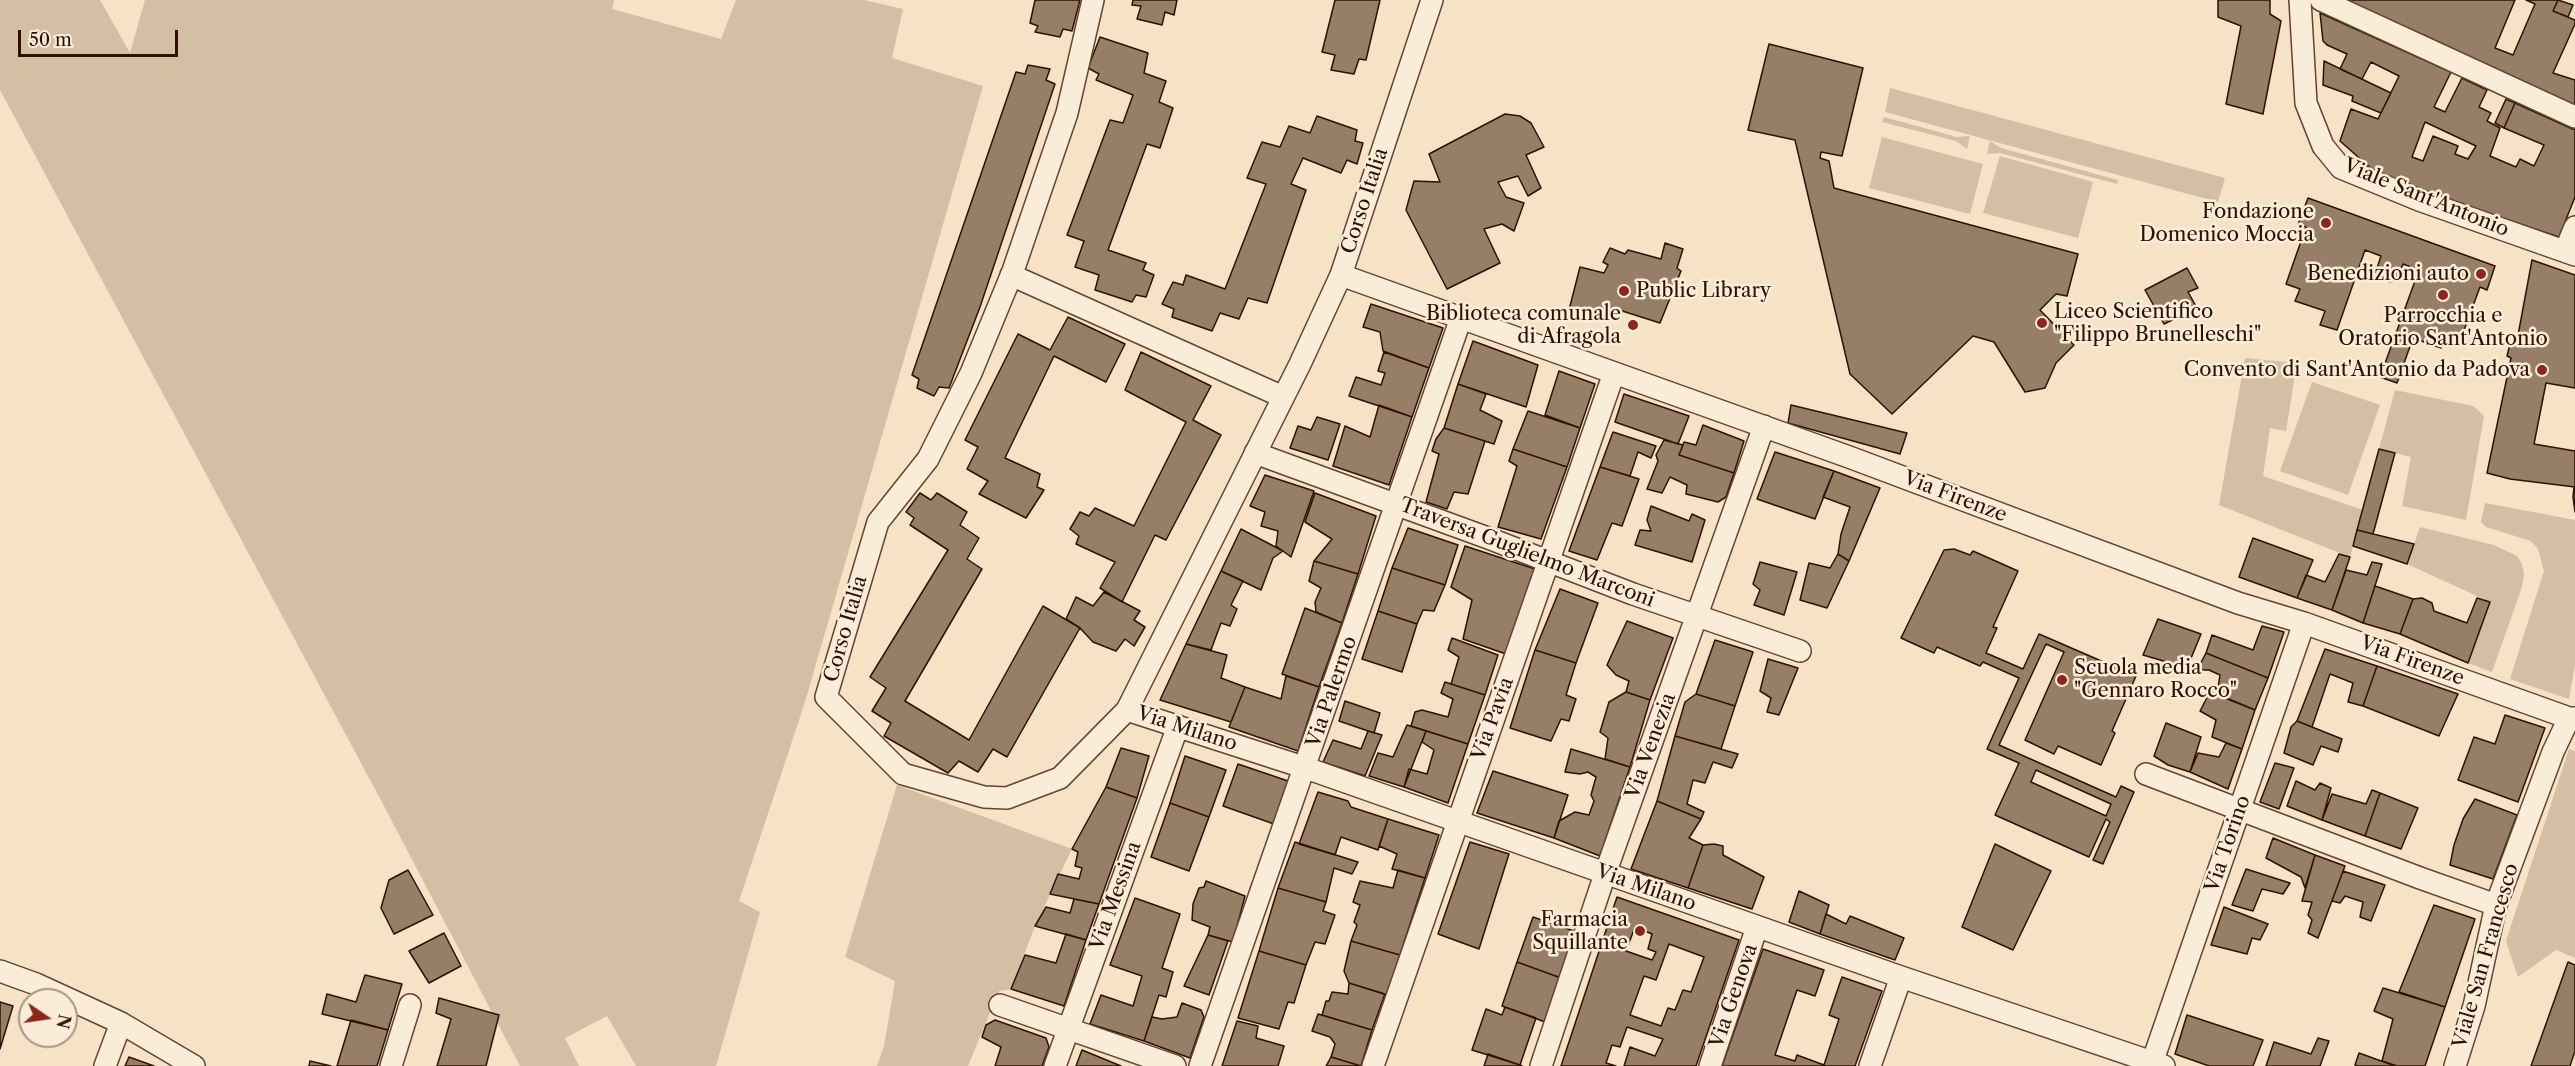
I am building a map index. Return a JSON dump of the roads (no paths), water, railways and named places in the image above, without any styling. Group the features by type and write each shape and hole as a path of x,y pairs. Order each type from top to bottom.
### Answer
{"street":[{"name":"Corso Italia","path":"1093,0 1067,113 1011,275 971,373 928,459 878,522 826,697 903,774 984,797 1007,798 1060,778 1127,710 1283,397 1341,274 1432,0"},
{"name":"Viale Sant'Antonio","path":"2300,0 2306,103 2323,146 2341,168 2419,200 2570,253"},
{"path":"2321,0 2575,117"},
{"path":"2570,253 2575,227"},
{"name":"Via Firenze","path":"1341,274 1764,426 2238,603 2304,622 2572,718"},
{"path":"1011,275 1283,397"},
{"name":"Via Palermo","path":"1200,1066 1306,768 1461,318"},
{"name":"Via Pavia","path":"1373,1066 1614,373"},
{"name":"Via Venezia","path":"1541,1066 1605,874 1764,426"},
{"name":"Traversa Guglielmo Marconi","path":"1255,453 1697,617 1800,651"},
{"name":"Via Torino","path":"2156,1065 2304,622"},
{"name":"Via Milano","path":"1127,710 1306,768 2156,1065"},
{"name":"Viale San Francesco","path":"2455,1066 2474,1006 2496,905 2551,758 2572,718"},
{"name":"Via Messina","path":"1055,1066 1178,726"},
{"path":"2146,774 2496,905"},
{"name":"Via Genova","path":"1710,1066 1757,927"},
{"path":"0,971 36,984 121,1023 194,1066"},
{"path":"1870,1066 1901,977"},
{"path":"391,1066 410,1005"},
{"path":"1000,1005 1175,1066"},
{"path":"105,1066 121,1023"}],"place":[{"name":"Fondazione Domenico Moccia","path":"2326,223"},
{"name":"Benedizioni auto","path":"2481,274"},
{"name":"Public Library","path":"1624,291"},
{"name":"Parrocchia e Oratorio Sant'Antonio","path":"2443,295"},
{"name":"Liceo Scientifico \"Filippo Brunelleschi\"","path":"2042,323"},
{"name":"Biblioteca comunale di Afragola","path":"1633,325"},
{"name":"Convento di Sant'Antonio da Padova","path":"2542,370"},
{"name":"Scuola media \"Gennaro Rocco\"","path":"2062,680"},
{"name":"Farmacia Squillante","path":"1640,931"}]}
